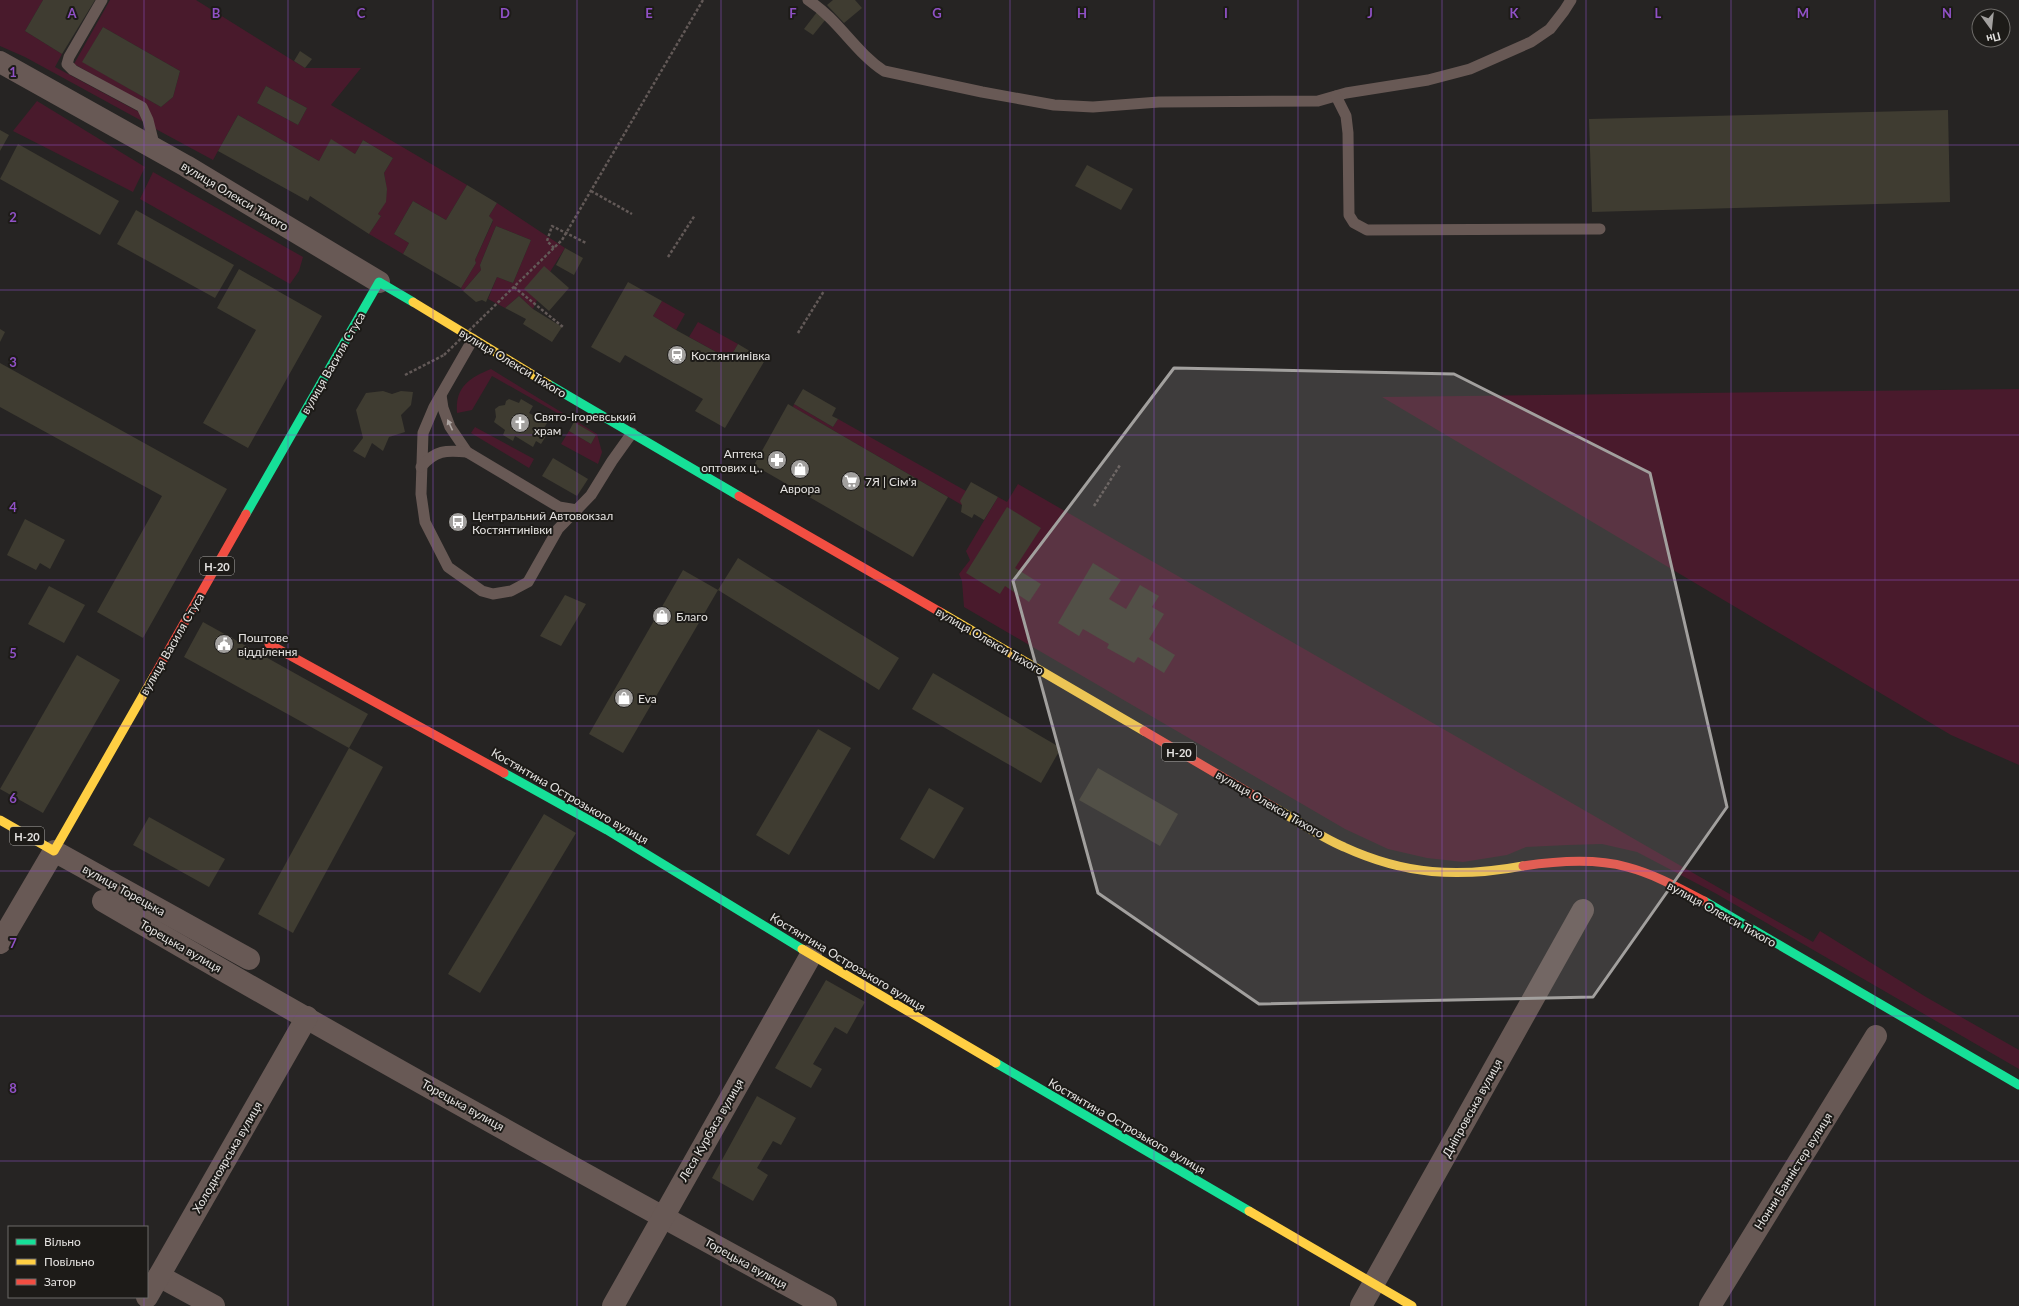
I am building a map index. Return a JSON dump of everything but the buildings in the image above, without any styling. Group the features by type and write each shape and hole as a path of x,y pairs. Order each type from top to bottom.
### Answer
{"main road":[{"name":"вулиця Олекси Тихого","path":"379,282 632,434 1342,847 1372,859 1400,866 1458,874 1511,869 1533,865 1583,863 1625,867 1644,873 1702,900 2019,1085"},
{"name":"вулиця Василя Стуса","path":"54,851 379,282"},
{"name":"Костянтина Острозького вулиця","path":"269,644 607,830 811,954 1412,1306"},
{"name":"вулиця Торецька","path":"0,820 54,851"}],"street":[{"name":"вулиця Олекси Тихого","path":"0,62 155,148 379,282"},
{"name":"вулиця Василя Стуса","path":"0,943 54,851"},
{"name":"вулиця Торецька","path":"54,851 249,959"},
{"name":"Торецька вулиця","path":"103,901 662,1216 826,1306"},
{"name":"Дніпровська вулиця","path":"1361,1306 1583,910"},
{"name":"Леся Курбаса вулиця","path":"613,1306 662,1216 811,954"},
{"name":"Холодноярська вулиця","path":"148,1295 307,1017"},
{"name":"Нонни Банністер вулиця","path":"1710,1306 1876,1036"},
{"path":"159,1276 214,1306"}],"lane":[{"path":"102,0 69,57 67,64 73,70 142,107 148,120 155,148"},
{"path":"808,0 823,10 872,63 884,71 982,92 1054,105 1093,107 1159,102 1318,101 1336,96 1428,80 1470,69 1509,53 1537,38 1550,29 1564,11 1570,0"},
{"path":"1336,96 1346,116 1348,133 1349,215 1354,223 1367,230 1600,229"},
{"path":"473,339 441,395 423,433 421,494 425,522 436,547 448,567 482,591 493,594 511,591 528,582 558,529 591,495 612,461 632,434"},
{"path":"441,395 443,408 450,427 467,452"},
{"path":"421,467 430,457 447,450 467,452 559,506 578,510"}],"path":[{"path":"405,375 444,355 562,240 703,0"},
{"path":"591,191 632,214"},
{"path":"668,257 695,215"},
{"path":"554,248 547,240 552,226 586,243"},
{"path":"514,287 563,327"},
{"path":"798,332 824,291"},
{"path":"1094,506 1120,465"}],"highlighted area":[{"path":"1174,368 1454,374 1650,473 1727,807 1593,997 1259,1004 1098,893 1013,581"}],"shaded area":[{"path":"0,0 43,0 25,31 62,54 55,67 139,112 142,121 25,57 0,46"},
{"path":"110,0 196,0 305,68 361,68 331,105 467,185 446,220 413,201 394,234 409,243 403,254 369,234 381,216 378,214 386,199 384,173 393,158 363,140 355,154 331,140 319,161 238,115 213,160 152,127 145,104 74,64","holes":["103,27 180,71 173,97 161,107 83,62","266,86 307,108 298,125 257,103"]},
{"path":"37,101 145,167 133,192 13,131"},
{"path":"153,172 303,257 299,271 290,284 140,199"},
{"path":"497,203 565,248 550,272 525,289 537,300 533,309 519,296 505,308 488,299 497,277 513,283 531,240 496,226 480,265 481,270 463,291 461,288 476,263 475,260 493,221 489,216"},
{"path":"662,301 685,314 676,330 653,316"},
{"path":"698,322 738,344 729,359 689,337"},
{"path":"491,369 597,434 602,452 598,464 561,444 569,431 591,444 596,435 492,376 472,410 457,413 458,396 461,390 470,380"},
{"path":"2019,389 2019,765 1951,735 1382,397"},
{"path":"794,404 833,427 838,419 966,491 962,505 793,407"},
{"path":"475,427 534,459 529,468 471,433"},
{"path":"1018,484 1813,942 1820,931 1926,997 2019,1050 2019,1069 1715,893 1637,852 1602,844 1526,847 1507,855 1463,862 1427,858 1388,849 1345,829 964,607 962,581 959,574 970,560 966,551 998,497 1007,502"}],"traffic: fast":[{"path":"246,514 379,282 413,302"},
{"path":"548,384 739,496"},
{"path":"504,773 607,830 802,949"},
{"path":"1704,901 2019,1085"},
{"path":"996,1063 1249,1211"}],"traffic: slow":[{"path":"413,302 548,384"},
{"path":"940,612 1144,731"},
{"path":"0,820 54,851 154,676"},
{"path":"1275,808 1335,843 1367,856 1410,868 1432,872 1454,873 1499,870 1523,866"},
{"path":"802,949 996,1063"},
{"path":"1249,1211 1412,1306"}],"traffic: jam":[{"path":"739,496 940,612"},
{"path":"154,676 246,514"},
{"path":"269,644 504,773"},
{"path":"1144,731 1275,808"},
{"path":"1523,866 1575,861 1615,864 1657,877 1704,901"}],"place":[{"name":"Костянтинівка","path":"677,355"},
{"name":"Свято-Ігоревський храм","path":"520,423"},
{"name":"Аптека оптових ц‥","path":"777,460"},
{"name":"Аврора","path":"800,469"},
{"name":"7Я | Сім'я","path":"851,481"},
{"name":"Центральний Автовокзал Костянтинівки","path":"458,522"},
{"name":"Благо","path":"662,616"},
{"name":"Поштове відділення","path":"224,644"},
{"name":"Eva","path":"624,698"}]}
